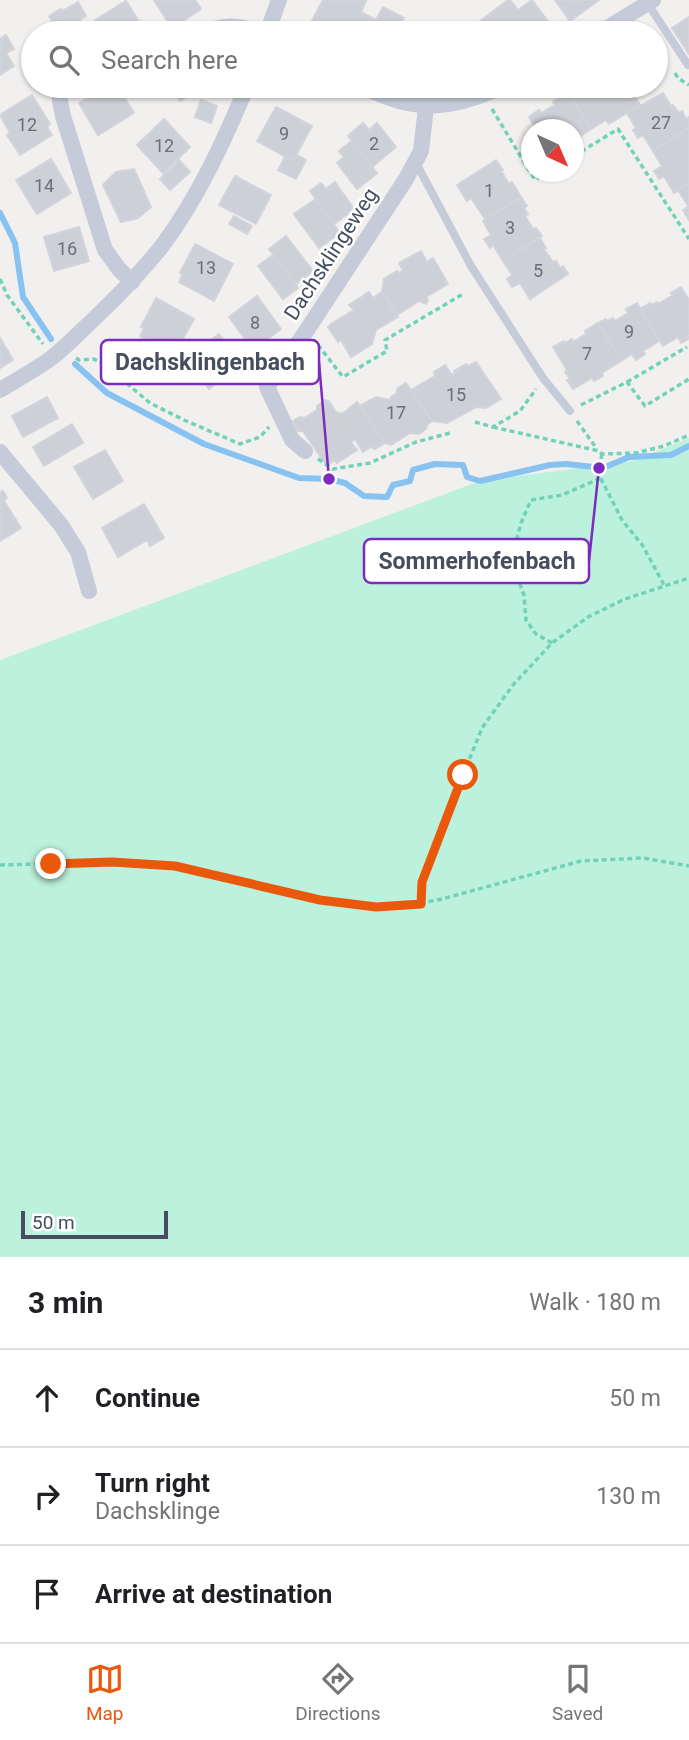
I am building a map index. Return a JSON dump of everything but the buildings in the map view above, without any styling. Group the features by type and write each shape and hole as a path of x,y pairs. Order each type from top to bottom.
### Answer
{"street":[{"path":"271,21 279,0"},
{"path":"619,21 651,2"},
{"path":"60,98 63,116 105,250 132,282"},
{"path":"0,390 59,351 132,282 164,243 196,193 242,98"},
{"path":"388,98 426,107 473,98"},
{"name":"Dachsklingeweg","path":"306,451 292,440 267,387 406,179 421,151 426,107"},
{"path":"0,452 67,534 78,552 89,591"}],"lane":[{"path":"651,2 662,21"},
{"path":"668,31 688,65"},
{"path":"415,162 471,266 543,378 570,411"}],"path":[{"path":"486,98 521,157"},
{"path":"584,149 618,129 689,239"},
{"path":"0,279 7,295 59,351 79,360 94,359 105,365 150,403 184,420 240,444 260,437 271,426 278,413"},
{"path":"307,330 343,377 387,351 384,340 463,294"},
{"path":"664,586 643,546 622,520 598,473 600,452 570,411 687,347"},
{"path":"493,427 520,411 543,378"},
{"path":"627,382 645,406 689,379"},
{"path":"475,422 600,452 636,453 664,446 689,435"},
{"path":"306,451 333,469 370,463 416,442 450,433"},
{"path":"552,643 536,634 526,620 524,595 511,561 521,523 531,500 562,495 601,478"},
{"path":"421,904 422,882 482,728 513,685 552,643 588,617 625,598 689,578"},
{"path":"0,865 112,862 175,866 320,900 376,907 421,904 581,861 643,858 689,866"}],"green space":[{"path":"689,438 689,1257 0,1257 0,660 480,481 633,461"}],"waterway":[{"path":"0,213 15,243 23,297 51,339"},
{"path":"75,364 107,393 204,444 299,478 329,479 345,483 364,496 387,497 393,485 410,481 413,470 435,464 463,465 467,477 480,481 550,465 603,468 629,457 671,455 689,446"}],"place":[{"name":"Sommerhofenbach","path":"599,468"},
{"name":"Dachsklingenbach","path":"329,479"}],"route":[{"path":"51,864 112,862 175,866 320,900 376,907 421,904 422,882 463,775"}]}
